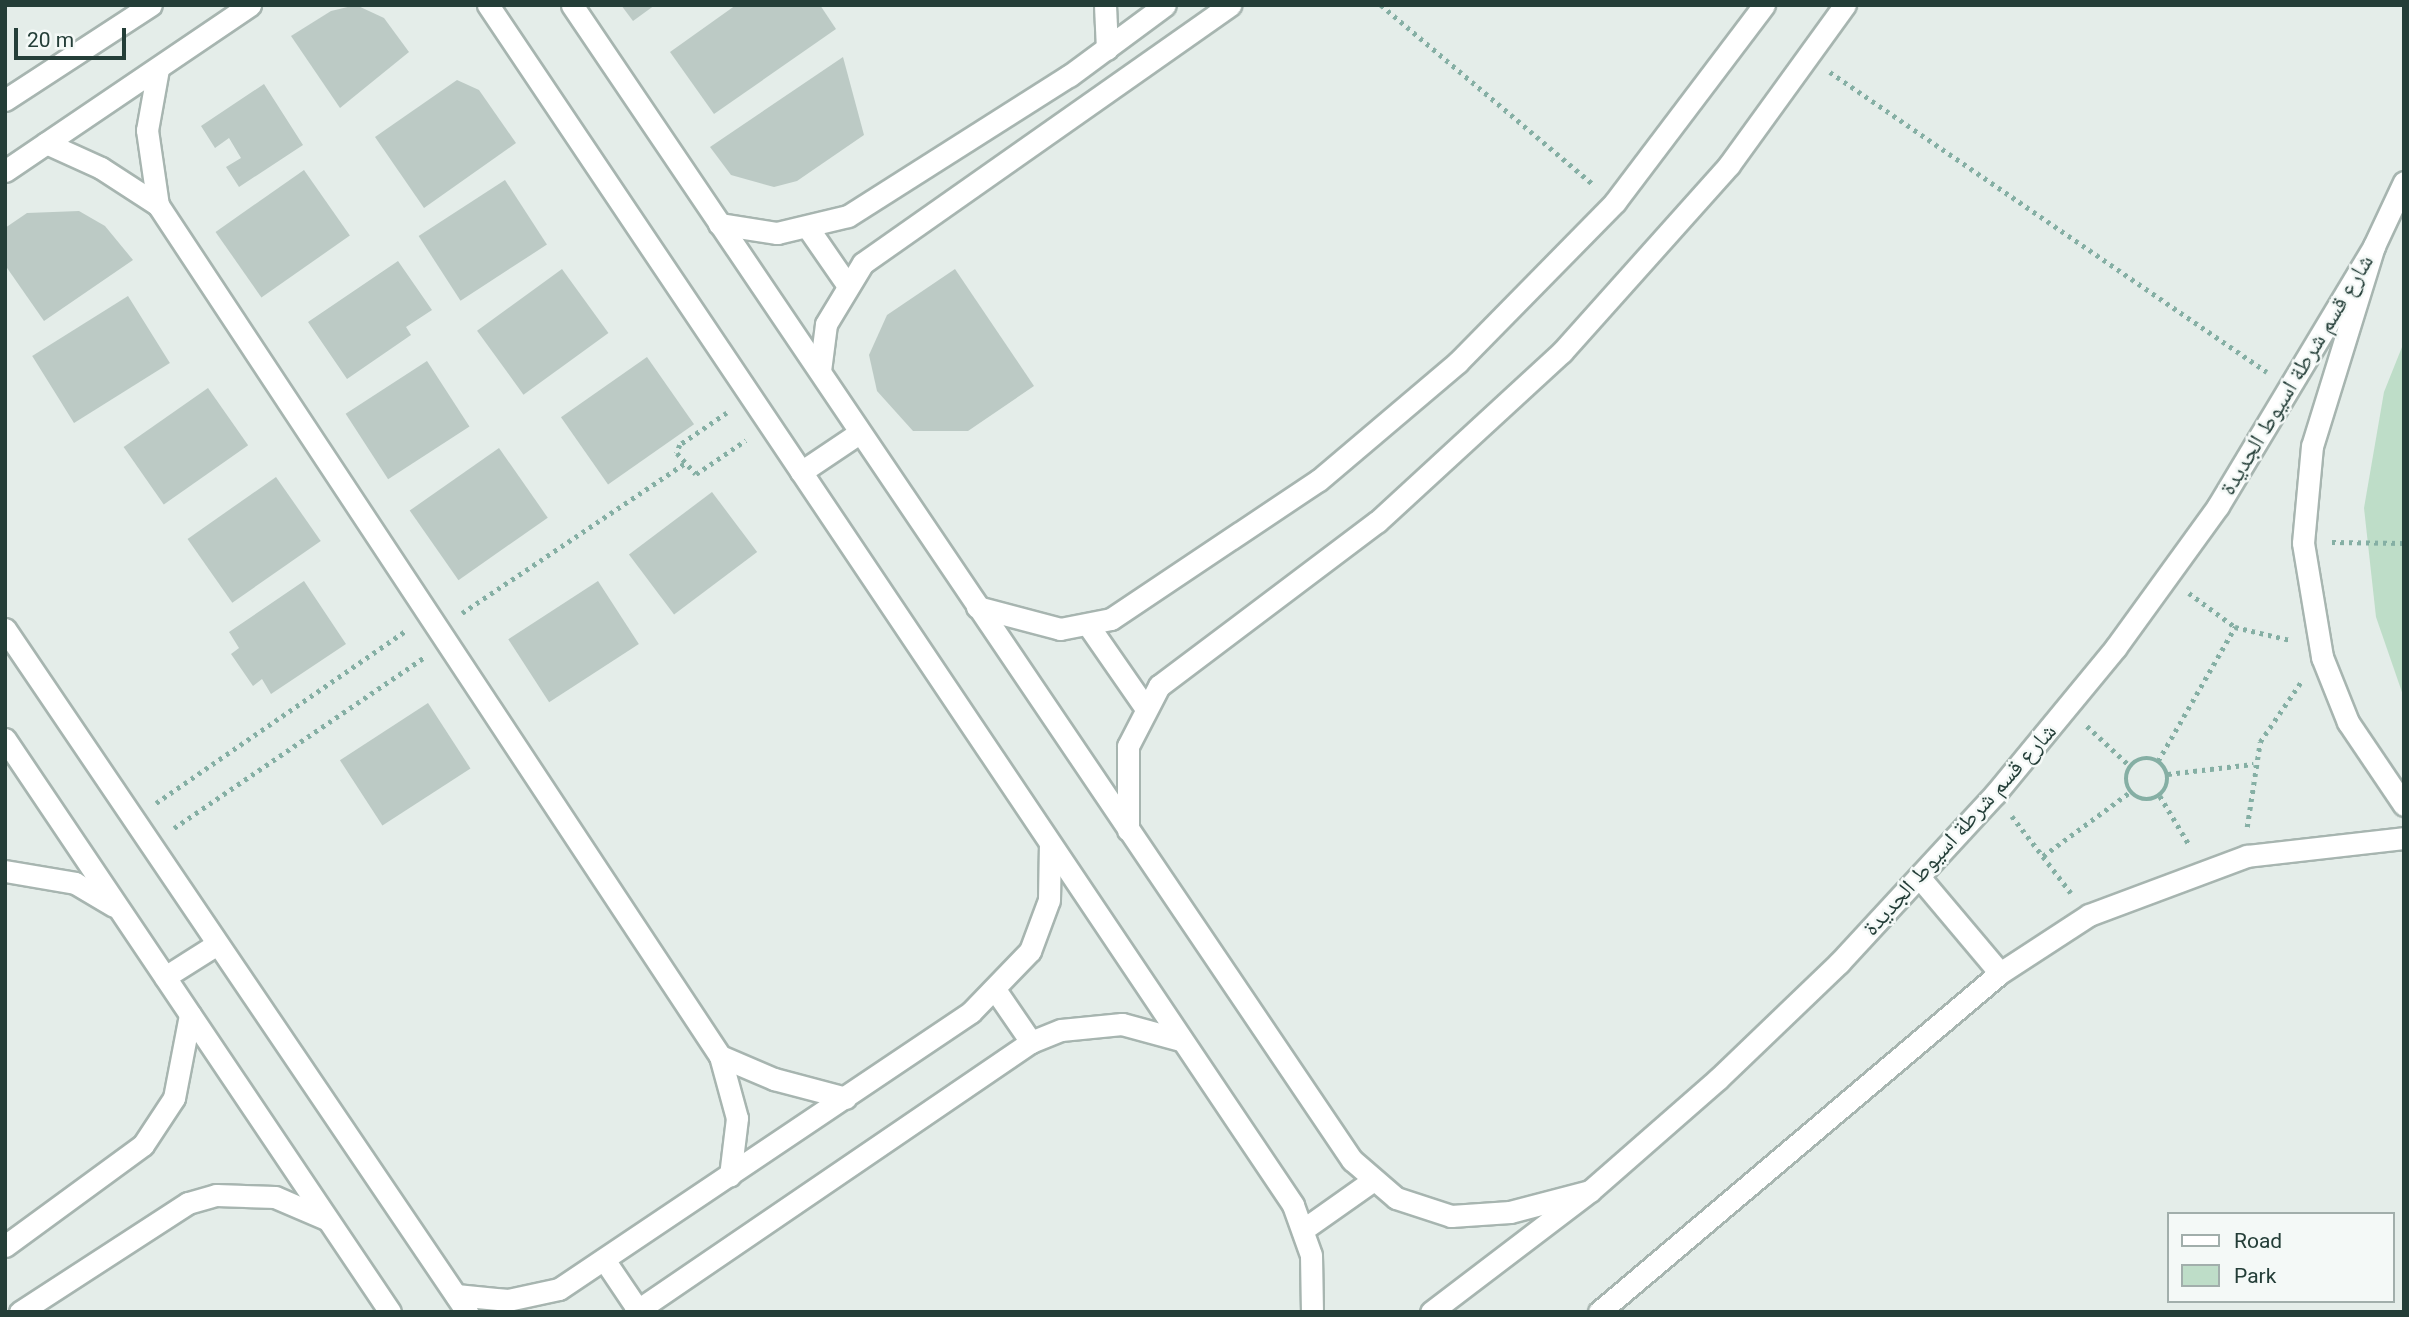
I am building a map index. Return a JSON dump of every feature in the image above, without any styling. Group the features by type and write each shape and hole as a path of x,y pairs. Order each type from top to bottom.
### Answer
{"street":[{"path":"5,100 151,5"},
{"path":"5,171 250,5"},
{"path":"488,5 1051,845 1304,1229 1312,1312"},
{"path":"572,5 1333,1136 1372,1181 1423,1210 1451,1216 1510,1212 1590,1191"},
{"path":"1105,5 1107,49"},
{"path":"719,224 777,233 808,228 867,205 1107,49 1165,5"},
{"path":"820,372 827,324 846,283 881,247 1167,55 1230,5"},
{"path":"977,607 1035,626 1088,625 1133,607 1319,480 1458,362 1615,202 1765,5"},
{"path":"1128,832 1124,768 1144,706 1175,670 1377,522 1552,362 1711,186 1809,57 1844,5"},
{"path":"158,69 147,130 158,205"},
{"path":"46,144 82,157 158,205 720,1056 737,1118 730,1176"},
{"path":"2404,182 2374,246 2312,446 2303,542 2320,650 2348,722 2404,805"},
{"path":"808,228 846,283"},
{"name":"شارع قسم شرطة اسيوط الجديدة","path":"1431,1312 1590,1191 1758,1040 1920,878 1995,794 2067,708 2168,577 2292,390 2374,246"},
{"path":"801,472 859,433"},
{"path":"1088,625 1144,706"},
{"path":"5,629 462,1303 534,1297 605,1261 846,1098 996,991 1030,951 1041,926 1051,845"},
{"path":"5,739 390,1312"},
{"path":"1599,1312 2000,973 2089,915 2203,868 2247,856 2404,838"},
{"path":"5,871 75,883 121,911"},
{"path":"1920,878 2000,973"},
{"path":"166,977 217,944"},
{"path":"996,991 1031,1042"},
{"path":"5,1246 143,1145 174,1098 190,1015"},
{"path":"605,1261 636,1311 1031,1042 1061,1030 1122,1024 1181,1040"},
{"path":"720,1056 774,1079 846,1098"},
{"path":"1304,1229 1372,1181"},
{"path":"20,1312 188,1203 216,1195 275,1197 330,1221"}],"path":[{"path":"1381,5 1615,202"},
{"path":"1809,57 2292,390"},
{"path":"751,397 680,445 684,463 696,474 770,424"},
{"path":"133,818 438,629 684,463"},
{"path":"2303,542 2404,543"},
{"path":"2168,577 2235,627 2320,650 2271,721 2253,764 2247,856"},
{"path":"2130,766 2158,761 2235,627"},
{"path":"150,844 438,629"},
{"path":"2067,708 2130,766 2130,792"},
{"path":"2158,761 2168,774"},
{"path":"2168,774 2253,764"},
{"path":"2160,796 2168,774"},
{"path":"2130,792 2139,799 2160,796"},
{"path":"2043,856 2130,792"},
{"path":"1995,794 2089,915"},
{"path":"2160,796 2203,868"}],"green space":[{"path":"2404,342 2404,698 2376,617 2364,508 2384,392"}],"building":[{"path":"356,5 384,18 409,52 340,108 291,36 331,11"},
{"path":"621,5 655,5 633,21"},
{"path":"736,5 820,5 836,29 714,114 670,52"},
{"path":"843,57 864,135 797,181 774,187 731,175 710,147"},
{"path":"457,80 479,90 516,143 424,208 375,137"},
{"path":"264,84 303,145 239,187 226,167 241,158 229,138 215,148 201,126"},
{"path":"304,170 350,236 261,297 216,232"},
{"path":"505,180 547,245 461,301 419,236"},
{"path":"79,211 105,226 133,260 44,321 5,265 5,228 27,213"},
{"path":"398,261 432,310 406,327 411,335 347,379 308,322"},
{"path":"562,269 608,333 523,395 477,331"},
{"path":"955,269 1034,386 968,431 913,431 877,391 869,355 887,315"},
{"path":"128,296 170,363 74,423 32,356"},
{"path":"647,357 694,424 608,484 561,417"},
{"path":"427,361 469,426 388,479 346,414"},
{"path":"208,388 248,445 164,504 124,447"},
{"path":"499,448 548,518 458,580 410,511"},
{"path":"276,477 321,541 232,603 188,539"},
{"path":"712,492 757,552 674,614 629,555"},
{"path":"304,581 346,644 271,694 262,679 253,686 231,654 239,648 229,632"},
{"path":"598,581 639,644 549,702 508,639"},
{"path":"428,703 470,768 382,826 340,760"}]}
